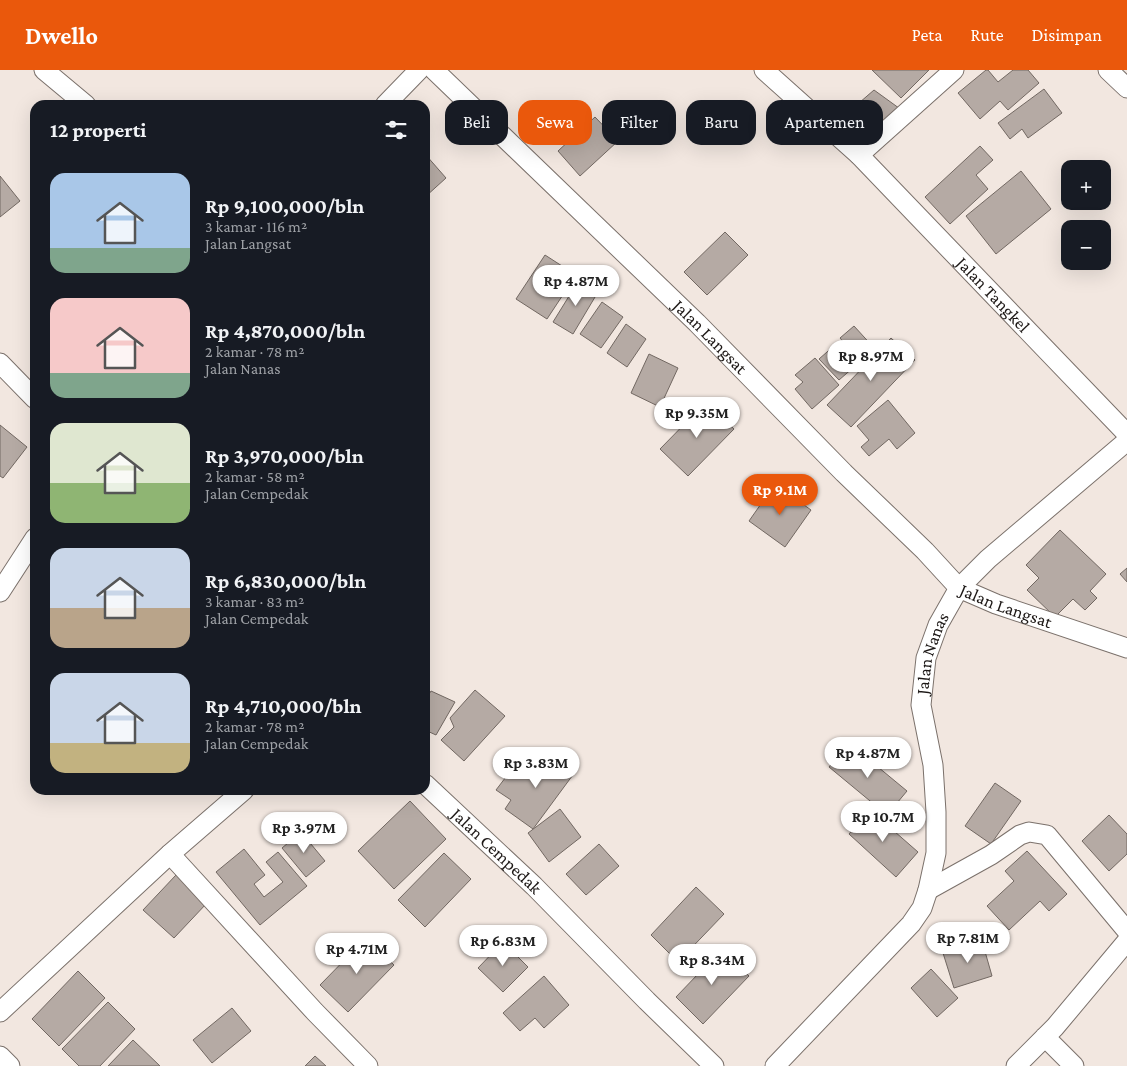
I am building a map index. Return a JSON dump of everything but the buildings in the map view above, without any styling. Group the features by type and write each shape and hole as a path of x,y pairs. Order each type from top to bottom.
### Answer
{"street":[{"path":"44,70 80,100"},
{"path":"390,100 419,70"},
{"name":"Jalan Langsat","path":"434,70 697,323 844,474 925,551 959,588 996,604 1127,648"},
{"name":"Jalan Tangkel","path":"764,70 859,155 1127,434"},
{"path":"859,155 954,70"},
{"path":"1108,70 1127,88"},
{"path":"0,364 30,394"},
{"name":"Jalan Nanas","path":"775,1066 911,924 922,908 936,853 933,764 921,705 926,658 938,626 959,588 988,559 1127,441"},
{"path":"0,592 30,546"},
{"name":"Jalan Cempedak","path":"430,789 534,886 714,1066"},
{"path":"0,1012 170,854 238,795"},
{"path":"928,890 991,855 1020,835 1030,832 1047,836 1127,930"},
{"path":"170,854 315,1012 368,1066"},
{"path":"1016,1066 1045,1037 1127,942"},
{"path":"1045,1037 1074,1066"},
{"path":"0,1056 10,1066"}]}
